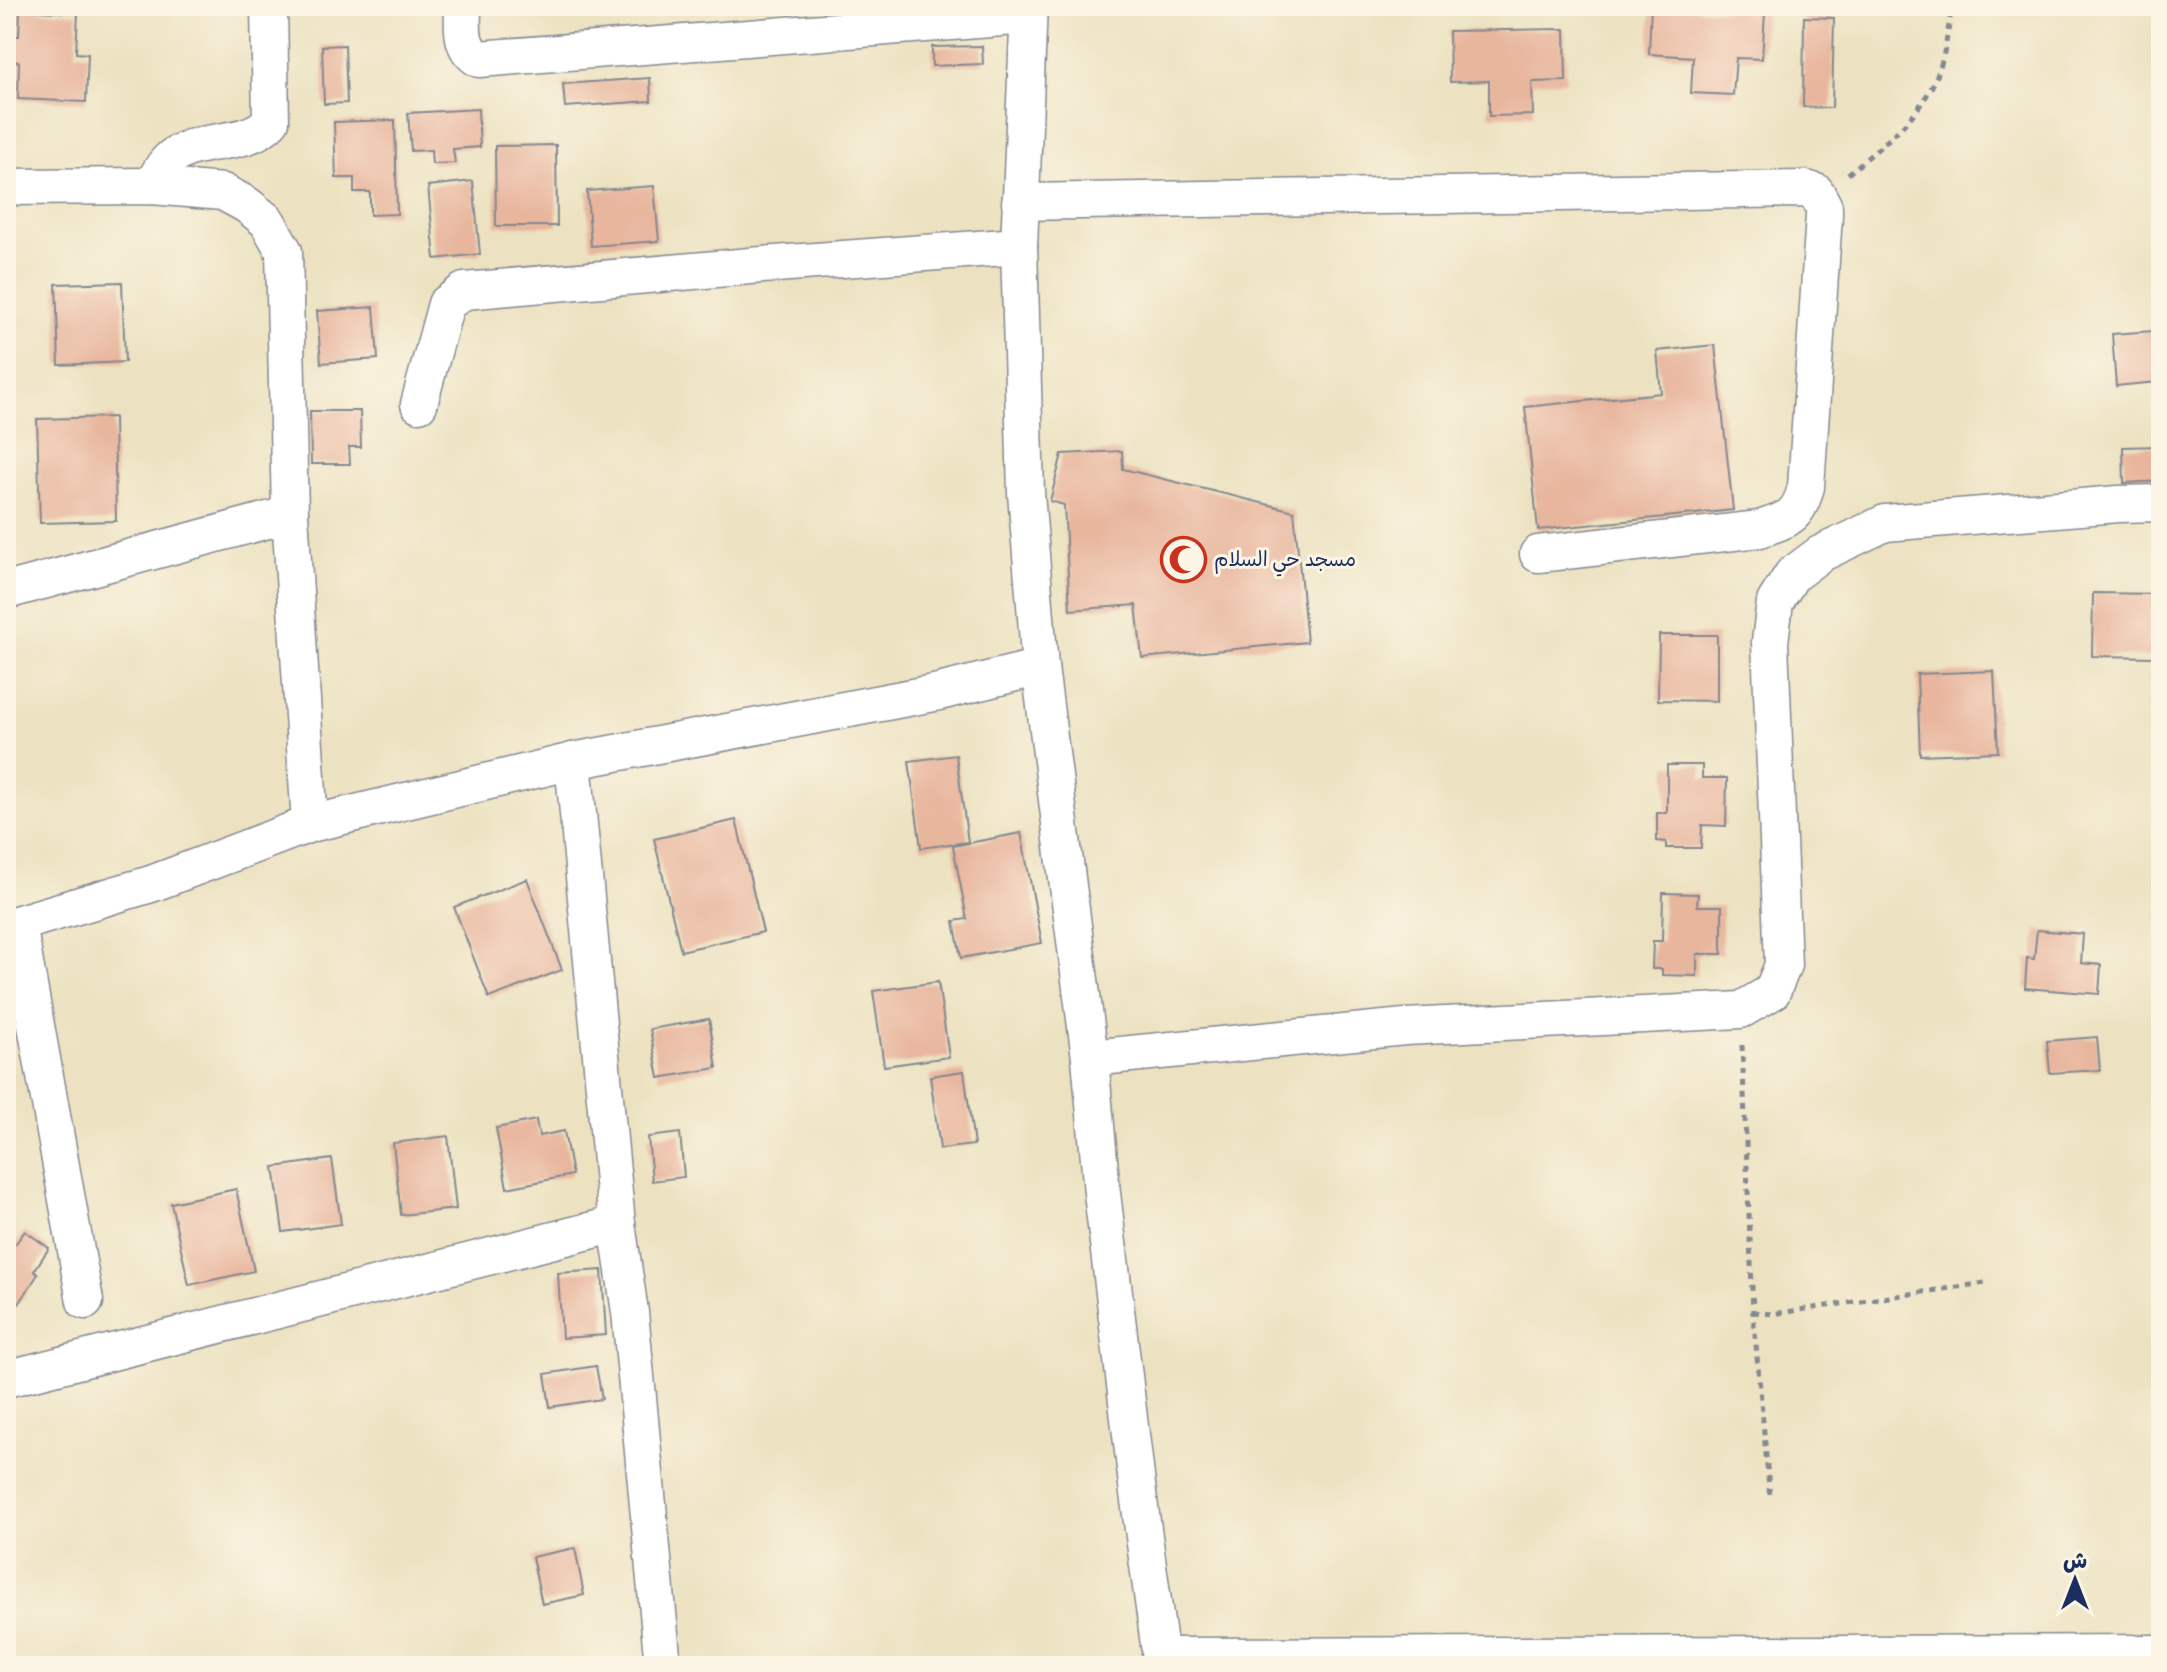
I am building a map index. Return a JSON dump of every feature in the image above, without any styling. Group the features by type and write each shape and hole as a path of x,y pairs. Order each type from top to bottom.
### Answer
{"street":[{"path":"152,186 165,164 176,154 239,139 263,130 271,121 269,6"},
{"path":"463,6 462,32 466,47 479,59 1028,11 1019,246 1026,493 1040,667 1161,1661 2161,1653"},
{"path":"6,187 152,186 223,192 267,221 284,251 290,514 310,824"},
{"path":"1020,202 1806,189 1816,192 1824,215 1806,487 1802,506 1791,518 1760,529 1538,554"},
{"path":"419,404 446,304 464,291 1019,246"},
{"path":"1090,1058 1405,1027 1741,1010 1772,992 1783,965 1770,642 1775,602 1792,575 1834,547 1885,523 2161,503"},
{"path":"6,591 290,514"},
{"path":"85,1301 12,925 151,884 310,824 573,761 939,692 1040,667"},
{"path":"573,761 663,1666"},
{"path":"6,1379 617,1224"}],"path":[{"path":"1820,198 1909,121 1928,96 1940,70 1952,6"},
{"path":"1741,1010 1753,1312 1770,1499"},
{"path":"1753,1312 1772,1314 1985,1283"}],"building":[{"path":"1651,6 1765,13 1762,59 1736,58 1733,95 1691,93 1693,57 1649,54"},
{"path":"20,10 78,13 76,53 88,54 86,102 18,99 19,62 9,61 10,36 19,36"},
{"path":"1804,17 1834,18 1832,108 1803,107"},
{"path":"1565,29 1566,81 1532,82 1533,115 1489,116 1489,81 1450,82 1449,31"},
{"path":"345,45 347,103 324,104 322,46"},
{"path":"982,46 983,64 932,66 932,47"},
{"path":"650,78 651,101 565,107 563,84"},
{"path":"478,109 480,147 453,149 455,163 432,164 431,150 411,151 408,113"},
{"path":"395,120 397,214 370,215 370,192 354,192 354,178 336,178 334,122"},
{"path":"556,145 557,226 496,226 495,146"},
{"path":"473,181 480,254 435,259 428,186"},
{"path":"654,186 659,241 591,246 587,191"},
{"path":"122,282 125,362 59,365 56,284"},
{"path":"374,307 378,359 321,363 317,311"},
{"path":"2153,331 2157,382 2116,386 2112,334"},
{"path":"1715,345 1733,510 1538,530 1525,407 1661,393 1657,351"},
{"path":"310,411 360,411 361,447 349,447 350,464 311,464"},
{"path":"114,417 116,521 40,523 37,419"},
{"path":"2160,446 2161,481 2124,483 2123,447"},
{"name":"مسجد حي السلام","path":"1122,451 1123,469 1294,511 1307,642 1142,658 1136,605 1070,610 1064,505 1050,501 1062,454"},
{"path":"2093,593 2159,594 2157,657 2092,656"},
{"path":"1659,635 1717,635 1717,701 1658,700"},
{"path":"1994,671 1998,752 1920,755 1917,674"},
{"path":"956,755 968,842 921,848 909,761"},
{"path":"1667,765 1702,765 1702,778 1727,778 1726,826 1702,825 1701,848 1666,848 1666,842 1657,841 1657,813 1667,813"},
{"path":"736,820 763,932 681,951 654,839"},
{"path":"1021,833 1042,943 961,958 954,921 967,919 953,846"},
{"path":"527,879 562,970 489,998 454,907"},
{"path":"1663,893 1698,894 1697,906 1722,906 1722,954 1697,954 1697,976 1662,975 1662,969 1652,969 1653,941 1662,941"},
{"path":"2037,930 2083,934 2081,963 2101,965 2099,994 2025,988 2027,958 2034,959"},
{"path":"938,982 949,1057 884,1066 873,991"},
{"path":"709,1019 717,1068 659,1078 650,1029"},
{"path":"2097,1037 2100,1070 2050,1073 2047,1041"},
{"path":"964,1071 974,1145 940,1149 930,1076"},
{"path":"536,1120 539,1136 564,1131 572,1175 507,1188 496,1128"},
{"path":"680,1133 684,1177 652,1181 648,1137"},
{"path":"448,1136 456,1209 401,1215 393,1143"},
{"path":"332,1159 341,1224 283,1232 274,1167"},
{"path":"236,1189 254,1271 189,1285 171,1203"},
{"path":"25,1231 49,1248 34,1271 38,1274 19,1304 6,1296 6,1244 16,1243"},
{"path":"602,1270 606,1335 562,1338 558,1273"},
{"path":"596,1366 602,1399 550,1407 545,1374"},
{"path":"575,1548 584,1595 542,1604 532,1557"}],"place":[{"name":"مسجد حي السلام","path":"1183,559"}]}
